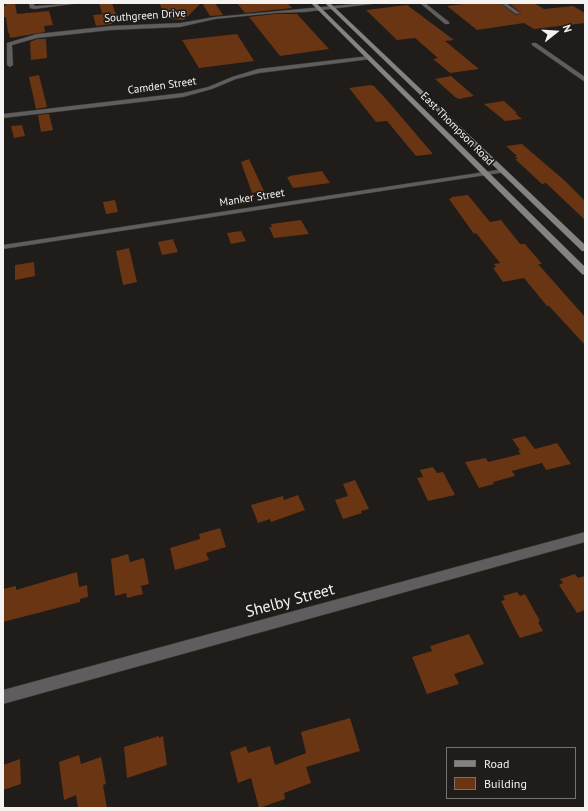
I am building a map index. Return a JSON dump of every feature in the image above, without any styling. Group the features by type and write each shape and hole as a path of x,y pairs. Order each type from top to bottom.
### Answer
{"main road":[{"name":"East Thompson Road","path":"314,3 585,272"},
{"name":"East Thompson Road","path":"329,7 384,57 585,249"},
{"path":"370,58 384,57"}],"street":[{"path":"31,3 33,8 78,3"},
{"name":"Southgreen Drive","path":"10,65 9,44 38,36 111,28 180,25 213,18 378,3"},
{"path":"422,3 447,23"},
{"path":"503,3 518,12"},
{"path":"534,44 585,80"},
{"name":"Camden Street","path":"3,116 183,95 210,88 234,78 258,71 370,58"},
{"name":"Manker Street","path":"3,247 504,171"},
{"name":"Shelby Street","path":"3,697 585,537"}],"building":[{"path":"5,3 15,3 17,14 49,11 53,25 44,26 45,32 10,38 6,17 3,17 3,6 6,5"},
{"path":"99,3 112,3 118,20 109,16 112,24 96,26 93,15 104,14 102,13"},
{"path":"159,3 201,3 184,20 167,19"},
{"path":"202,3 215,3 223,15 210,16"},
{"path":"237,3 287,3 292,8 245,13"},
{"path":"472,3 500,3 516,15 521,13 509,3 534,3 544,9 573,6 585,13 585,23 534,29 524,23 477,30 447,6"},
{"path":"407,5 454,40 445,41 479,69 450,73 433,59 438,58 415,38 397,40 366,10"},
{"path":"274,14 297,14 329,49 280,56 249,17"},
{"path":"237,34 254,61 199,68 182,40"},
{"path":"37,39 46,39 47,58 31,60 30,42"},
{"path":"39,75 47,107 36,109 29,77"},
{"path":"451,76 474,96 459,99 435,79"},
{"path":"371,85 374,86 386,99 433,154 416,156 387,121 376,122 349,88"},
{"path":"504,101 522,119 505,121 484,104"},
{"path":"49,114 53,130 41,132 38,115"},
{"path":"22,125 25,136 14,138 11,126"},
{"path":"522,144 564,180 585,201 585,220 546,183 542,184 515,159 518,159 515,156 517,156 506,146"},
{"path":"249,159 264,191 252,193 241,162"},
{"path":"322,171 330,183 293,188 287,177 290,177 289,176"},
{"path":"468,195 490,222 501,220 520,244 525,244 542,264 538,264 585,317 585,345 549,306 547,306 524,278 503,282 493,268 496,267 494,264 500,263 476,233 474,234 449,199 452,198 451,197"},
{"path":"115,200 118,212 106,214 103,202"},
{"path":"301,220 309,234 274,238 269,227 272,227 271,224"},
{"path":"241,231 246,241 231,244 227,233"},
{"path":"173,239 178,252 162,255 158,242"},
{"path":"129,248 137,282 123,285 116,251"},
{"path":"34,262 35,276 15,280 15,265"},
{"path":"525,436 535,449 557,443 571,464 546,470 542,463 512,471 515,476 493,482 494,484 479,488 465,462 486,458 488,462 521,454 518,451 520,450 512,439"},
{"path":"433,467 437,473 443,472 455,495 428,501 417,478 423,477 420,470"},
{"path":"355,480 369,509 361,511 362,513 343,519 335,500 348,496 343,484"},
{"path":"298,495 305,510 271,522 270,519 258,523 251,505 283,496 284,500"},
{"path":"220,528 226,547 206,553 209,560 175,570 170,548 200,539 199,534"},
{"path":"128,554 130,562 144,558 149,584 141,586 143,594 127,598 126,593 115,596 111,559"},
{"path":"77,572 79,587 87,585 88,597 80,599 80,602 3,622 3,589 16,586 16,590"},
{"path":"575,574 578,578 585,576 585,610 577,613 559,585 563,583 560,579"},
{"path":"517,592 520,596 525,594 540,621 538,622 543,631 520,638 501,601 505,600 503,596"},
{"path":"469,634 484,664 454,674 459,684 427,694 412,657 432,651 430,646"},
{"path":"350,718 360,751 306,767 311,783 284,793 285,799 259,808 251,778 238,783 230,752 246,746 248,753 270,746 275,765 306,753 301,732"},
{"path":"159,736 159,738 163,736 167,765 127,778 124,747"},
{"path":"79,755 81,764 101,757 106,784 103,785 107,808 78,808 76,795 64,800 59,762"},
{"path":"20,759 21,784 3,790 3,765"}]}
